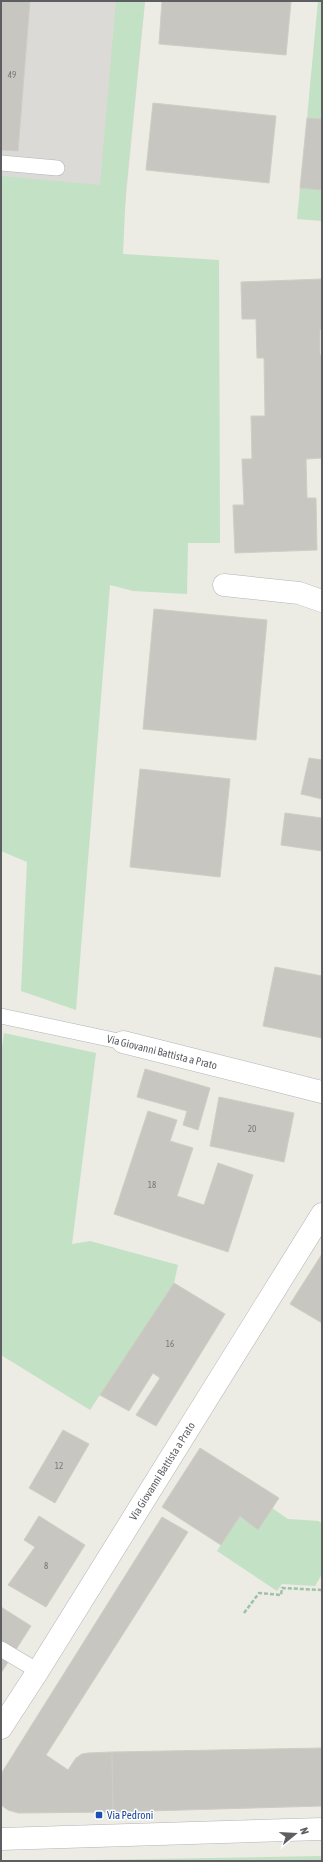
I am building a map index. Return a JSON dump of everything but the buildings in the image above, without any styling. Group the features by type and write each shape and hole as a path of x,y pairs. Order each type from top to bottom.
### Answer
{"street":[{"path":"224,585 299,593 322,601"},
{"name":"Via Giovanni Battista a Prato","path":"123,1042 322,1092"},
{"name":"Via Giovanni Battista a Prato","path":"1,1728 38,1672 322,1214"},
{"path":"1,1839 322,1829"}],"lane":[{"path":"1,163 57,168"},
{"name":"Via Giovanni Battista a Prato","path":"1,1016 123,1042"},
{"path":"1,1649 38,1672"}],"path":[{"path":"244,1614 259,1593 281,1595 282,1588 322,1590"}],"shaded area":[{"path":"1,1 145,1 125,207 1,195"}],"green space":[{"path":"116,1 145,1 126,188 123,254 219,260 220,543 188,543 187,594 133,591 110,585 76,1010 21,991 27,862 1,851 1,176 100,185"},
{"path":"318,1 322,1 322,119 307,118"},
{"path":"300,188 322,190 322,221 297,219"},
{"path":"4,1033 96,1053 72,1244 90,1241 178,1265 174,1283 90,1410 1,1355 1,1055"},
{"path":"272,1508 288,1519 318,1521 322,1523 322,1574 315,1586 282,1584 277,1591 217,1551 240,1516 258,1530"},
{"path":"322,1856 322,1861 92,1860"}],"place":[{"name":"Via Pedroni","path":"99,1815"}]}
